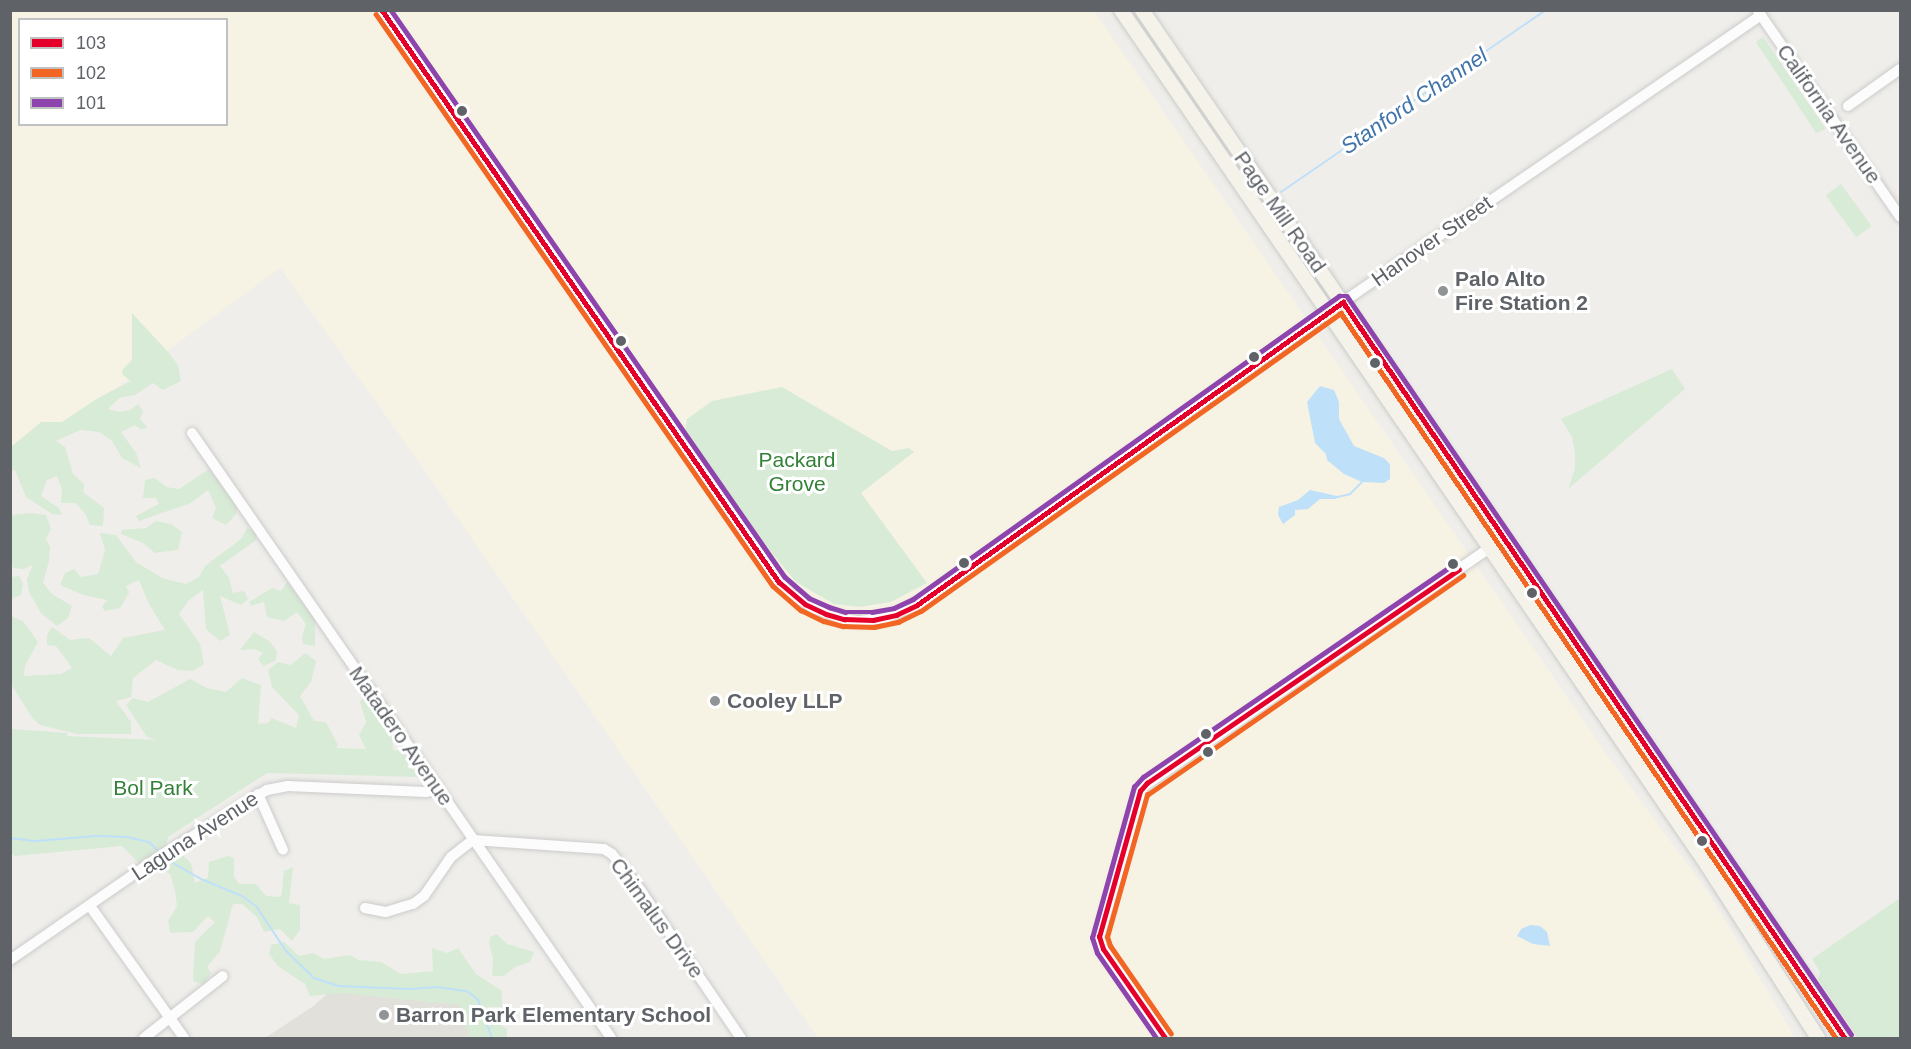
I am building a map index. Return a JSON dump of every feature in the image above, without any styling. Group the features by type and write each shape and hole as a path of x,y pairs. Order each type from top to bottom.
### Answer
{"main road":[{"name":"Page Mill Road","path":"1121,10 1707,866 1818,1038"},
{"name":"Page Mill Road","path":"1142,10 1845,1038"}],"street":[{"name":"Hanover Street","path":"382,10 779,582 805,604 826,614 844,619 873,620 896,615 917,605 1343,302 1760,13"},
{"name":"California Avenue","path":"1760,13 1900,217"},
{"path":"1848,106 1900,69"},
{"name":"Matadero Avenue","path":"192,433 611,1038"},
{"path":"1165,1038 1103,949 1099,937 1143,787 1503,538"},
{"name":"Laguna Avenue","path":"10,960 156,859 258,794 288,786 426,792 439,789"},
{"path":"258,794 283,850"},
{"path":"365,908 386,912 413,904 424,896 451,857 473,840"},
{"name":"Chimalus Drive","path":"473,840 587,846 604,849 612,854 641,891 741,1038"},
{"path":"90,906 184,1038"},
{"path":"144,1038 223,976"}],"shaded area":[{"path":"11,11 1094,11 1614,765 1708,892 1795,1038 818,1038 402,438 280,268 11,465"},
{"name":"Barron Park Elementary School","path":"333,989 463,1003 478,1038 265,1038 312,1007"}],"green space":[{"path":"1763,37 1826,129 1816,133 1756,42"},
{"path":"1841,184 1872,226 1856,237 1826,195"},
{"path":"132,313 178,365 181,381 163,390 153,383 135,395 119,398 108,409 119,412 130,410 138,404 143,411 140,419 148,428 140,429 135,425 121,432 136,453 141,468 122,458 112,441 99,432 80,430 56,441 65,447 73,474 84,484 83,492 104,508 103,526 90,525 86,515 76,503 61,503 62,490 57,476 47,480 41,496 59,508 62,515 52,514 26,497 15,470 11,471 11,447 41,422 62,422 98,398 131,381 123,375 122,370 132,360"},
{"path":"1672,369 1685,389 1568,489 1575,469 1575,452 1572,437 1561,419"},
{"name":"Packard Grove","path":"782,387 892,451 909,448 914,452 861,493 927,583 891,602 859,607 834,604 796,582 757,535 685,432 687,419 712,401"},
{"path":"209,469 236,504 237,513 226,525 212,518 216,508 208,490 191,503 139,521 136,516 159,504 156,498 143,498 145,480 155,478 166,487 179,489"},
{"path":"32,513 46,515 51,529 46,539 50,547 43,583 52,594 72,606 68,618 57,626 41,613 29,592 27,579 33,565 24,569 13,568 11,515"},
{"path":"156,521 171,524 182,532 178,550 155,553 143,543 121,534 122,530 146,528"},
{"path":"247,528 256,532 256,540 220,566 229,578 233,593 244,591 248,599 241,605 220,596 230,635 220,641 206,629 203,590 188,601 179,614 200,644 204,664 193,671 178,670 156,660 133,678 131,697 116,701 131,722 131,734 77,734 40,725 33,719 11,684 11,616 23,621 38,642 25,666 24,676 61,674 72,668 56,646 47,645 47,635 52,627 70,640 89,638 111,656 123,638 165,630 149,604 139,580 126,586 129,593 120,608 105,611 102,607 107,600 84,595 60,585 65,573 74,569 81,577 98,574 105,550 100,533 116,535 136,562 162,578 186,584 199,577 205,566 241,539"},
{"path":"19,576 23,583 21,595 11,599 12,577"},
{"path":"287,582 315,619 315,646 303,644 302,637 306,624 297,612 284,621 267,617 264,602 251,606 249,602 272,588 281,591"},
{"path":"254,632 269,641 277,651 276,660 264,666 258,659 263,653 254,649 240,650"},
{"name":"Bol Park","path":"305,653 316,661 311,682 300,696 314,721 326,722 338,745 336,748 366,749 359,735 366,722 360,702 366,694 392,733 393,750 401,751 419,777 267,773 168,837 165,851 141,865 122,846 15,856 11,853 11,729 67,733 68,736 156,740 147,737 126,705 133,698 148,702 190,679 207,688 226,692 242,678 261,685 258,724 268,723 272,718 296,728 299,715 272,687 268,670 278,662 291,665"},
{"path":"178,851 191,863 195,883 208,878 209,862 228,856 234,858 234,877 239,884 256,884 266,896 281,897 284,871 293,867 289,903 300,905 300,930 292,941 280,929 264,932 257,917 242,904 233,904 220,951 207,967 211,973 204,985 193,981 195,942 215,922 208,916 193,932 170,933 168,921 177,906 175,891 170,874 155,867"},
{"path":"1900,898 1900,1038 1858,1038 1818,979 1820,972 1812,959"},
{"path":"497,934 507,944 534,952 530,962 515,967 504,976 492,976 493,959 489,943 490,937"},
{"path":"284,942 299,956 313,953 324,959 350,955 358,960 381,962 401,974 433,971 432,948 447,953 458,948 476,974 502,991 502,1007 487,1007 492,1019 507,1029 507,1038 470,1038 460,1005 341,993 310,996 305,984 278,966 269,954 271,945"}],"water":[{"path":"1320,386 1334,390 1339,402 1339,419 1354,446 1384,458 1390,464 1390,479 1384,483 1362,482 1344,474 1327,460 1326,454 1315,443 1307,402"},
{"path":"1310,490 1337,496 1336,499 1320,499 1308,509 1295,510 1295,515 1283,524 1278,515 1279,507 1298,500"},
{"path":"1530,925 1540,926 1547,932 1550,946 1533,944 1517,936 1521,929"}],"waterway":[{"name":"Stanford Channel","path":"1281,192 1546,10"},
{"path":"1333,498 1350,494 1362,482"},
{"path":"10,838 36,841 96,836 127,837 149,842 160,853"},
{"path":"164,858 201,879 242,896 256,906 286,951 314,978 338,986 410,989 437,987 467,991 478,1000 492,1038"}],"transit line":[{"name":"103","path":"382,10 779,582 805,604 826,614 844,619 873,620 896,615 917,605 1343,302 1845,1038"},
{"name":"101","path":"391,10 785,577 809,598 845,612 872,612 894,608 913,599 1339,296 1347,296 1851,1034"},
{"name":"102","path":"376,14 773,586 801,610 824,621 843,626 874,627 898,622 921,611 1341,313 1836,1038"},
{"name":"101","path":"1156,1038 1097,953 1092,938 1134,787 1143,777 1455,563"},
{"name":"103","path":"1165,1038 1103,949 1099,937 1140,791 1147,783 1459,569"},
{"name":"102","path":"1171,1034 1110,946 1107,937 1147,795 1463,575"}],"place":[{"name":"Palo Alto Fire Station 2","path":"1443,291"},
{"name":"Cooley LLP","path":"715,701"},
{"name":"Barron Park Elementary School","path":"384,1015"}]}
